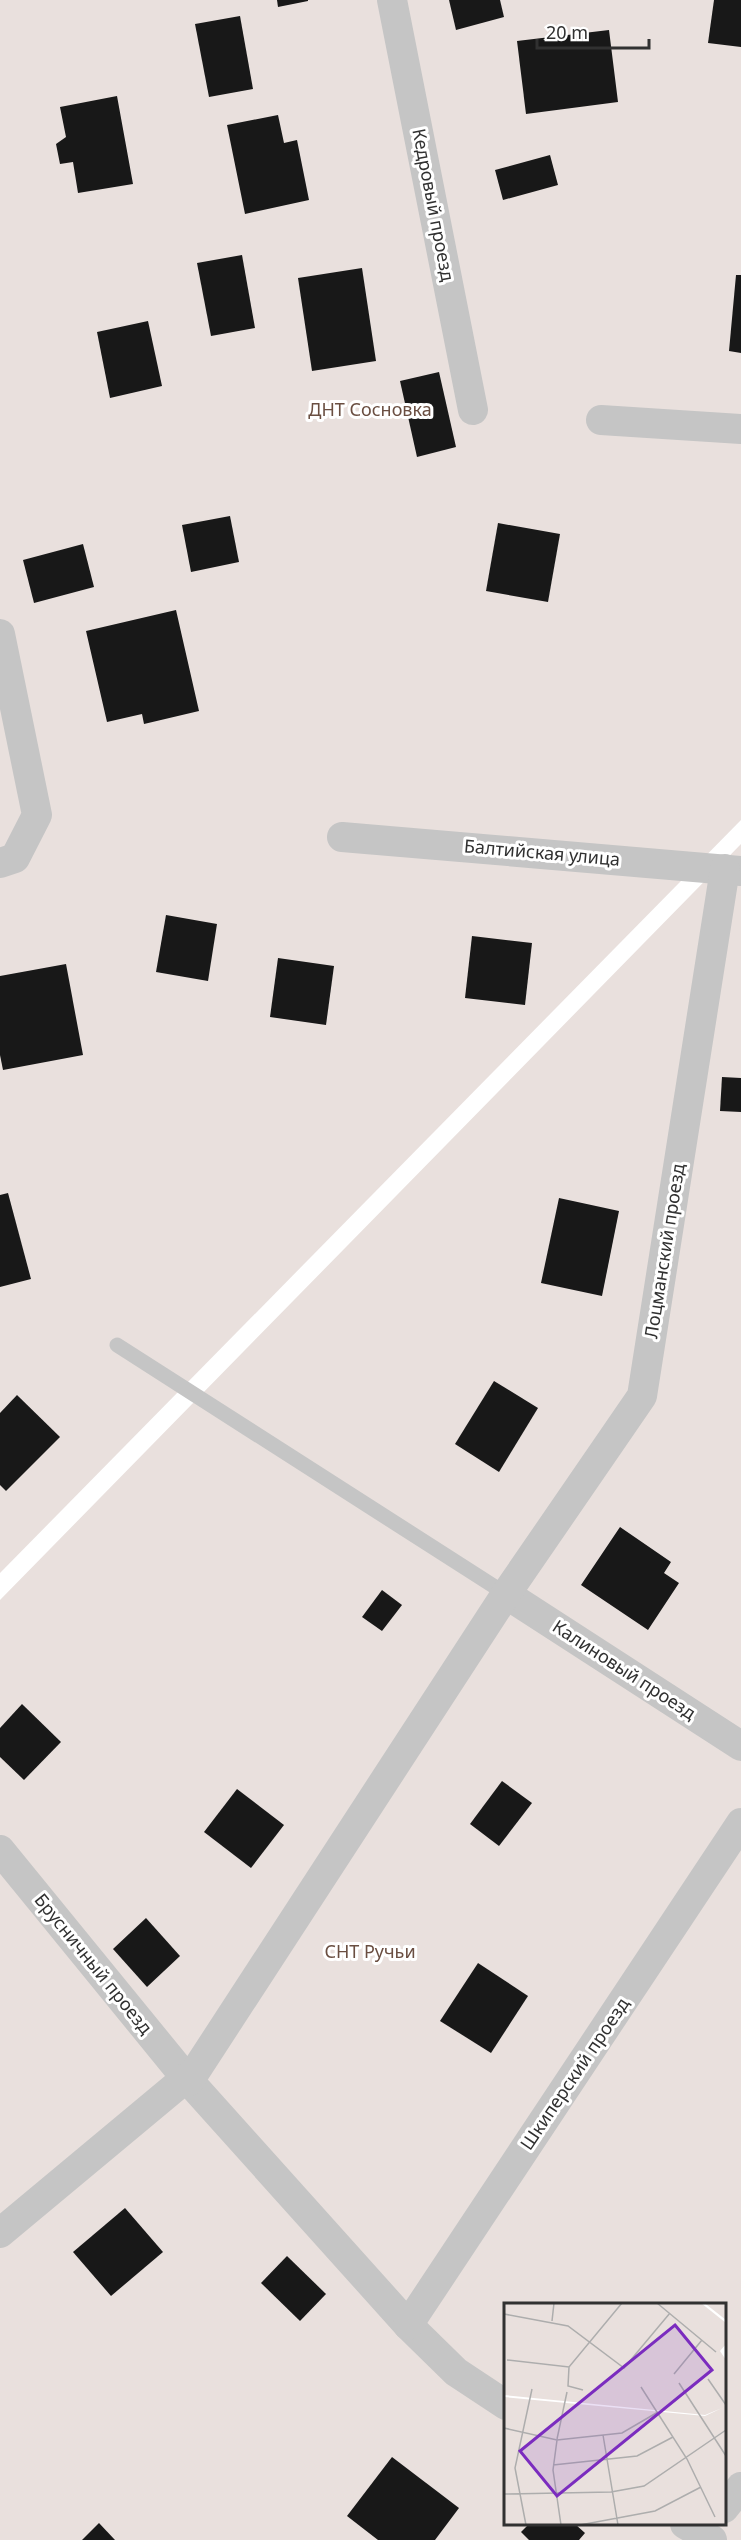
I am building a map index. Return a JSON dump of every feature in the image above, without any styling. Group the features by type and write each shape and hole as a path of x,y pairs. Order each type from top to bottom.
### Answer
{"street":[{"name":"Кедровый проезд","path":"392,0 473,410"},
{"path":"601,420 741,429"},
{"path":"0,634 37,815 15,858 0,863"},
{"name":"Балтийская улица","path":"342,837 733,870"},
{"name":"Лоцманский проезд","path":"0,2233 188,2080 506,1594 642,1396 733,870"},
{"name":"Калиновый проезд","path":"506,1594 741,1746"},
{"name":"Шкиперский проезд","path":"408,2325 741,1823"},
{"name":"Брусничный проезд","path":"0,1850 188,2080 408,2325 456,2372 504,2404"},
{"path":"726,2506 741,2487"}],"lane":[{"path":"117,1345 506,1594"}],"green space":[{"name":"ДНТ Сосновка","path":"0,0 741,0 741,820 0,1573"},
{"name":"СНТ Ручьи","path":"741,844 741,2540 0,2540 0,1600"}],"building":[{"path":"277,0 308,0 308,1 278,7"},
{"path":"449,0 500,0 504,17 456,30"},
{"path":"714,0 741,0 741,47 708,43"},
{"path":"240,16 253,89 209,97 195,24"},
{"path":"609,30 618,102 526,114 517,41"},
{"path":"117,96 133,184 78,193 73,162 60,164 56,144 66,137 60,107"},
{"path":"278,115 284,143 297,140 309,200 245,214 227,125"},
{"path":"550,155 558,185 503,200 495,170"},
{"path":"242,255 255,328 211,336 197,263"},
{"path":"362,268 376,361 312,371 298,278"},
{"path":"736,275 741,275 741,353 729,351"},
{"path":"148,321 162,386 110,398 97,332"},
{"path":"439,372 456,447 417,457 400,381"},
{"path":"230,516 239,562 191,572 182,525"},
{"path":"498,523 560,534 548,602 486,591"},
{"path":"83,544 94,587 34,603 23,560"},
{"path":"176,610 199,711 144,724 142,714 107,722 86,631"},
{"path":"166,915 217,924 208,981 156,972"},
{"path":"472,936 532,943 525,1005 465,998"},
{"path":"278,958 334,966 326,1025 270,1017"},
{"path":"66,964 83,1055 3,1070 0,1055 0,976"},
{"path":"722,1077 741,1078 741,1112 720,1111"},
{"path":"8,1193 31,1279 0,1287 0,1195"},
{"path":"559,1198 619,1211 602,1296 541,1283"},
{"path":"494,1381 538,1408 499,1472 455,1444"},
{"path":"17,1395 60,1437 6,1491 0,1485 0,1413"},
{"path":"620,1527 671,1562 664,1573 679,1583 648,1630 581,1585"},
{"path":"382,1590 402,1605 382,1631 362,1617"},
{"path":"22,1704 61,1742 24,1780 0,1757 0,1728"},
{"path":"502,1781 532,1803 499,1846 470,1824"},
{"path":"237,1789 284,1825 251,1868 204,1832"},
{"path":"146,1918 180,1956 147,1987 113,1949"},
{"path":"478,1963 528,1996 491,2053 440,2021"},
{"path":"125,2208 163,2252 111,2296 73,2252"},
{"path":"287,2256 326,2294 300,2321 261,2283"},
{"path":"392,2457 459,2508 435,2540 378,2540 347,2516"},
{"path":"99,2523 115,2540 82,2540"},
{"path":"528,2525 576,2525 585,2533 579,2540 529,2540 521,2532"}]}
